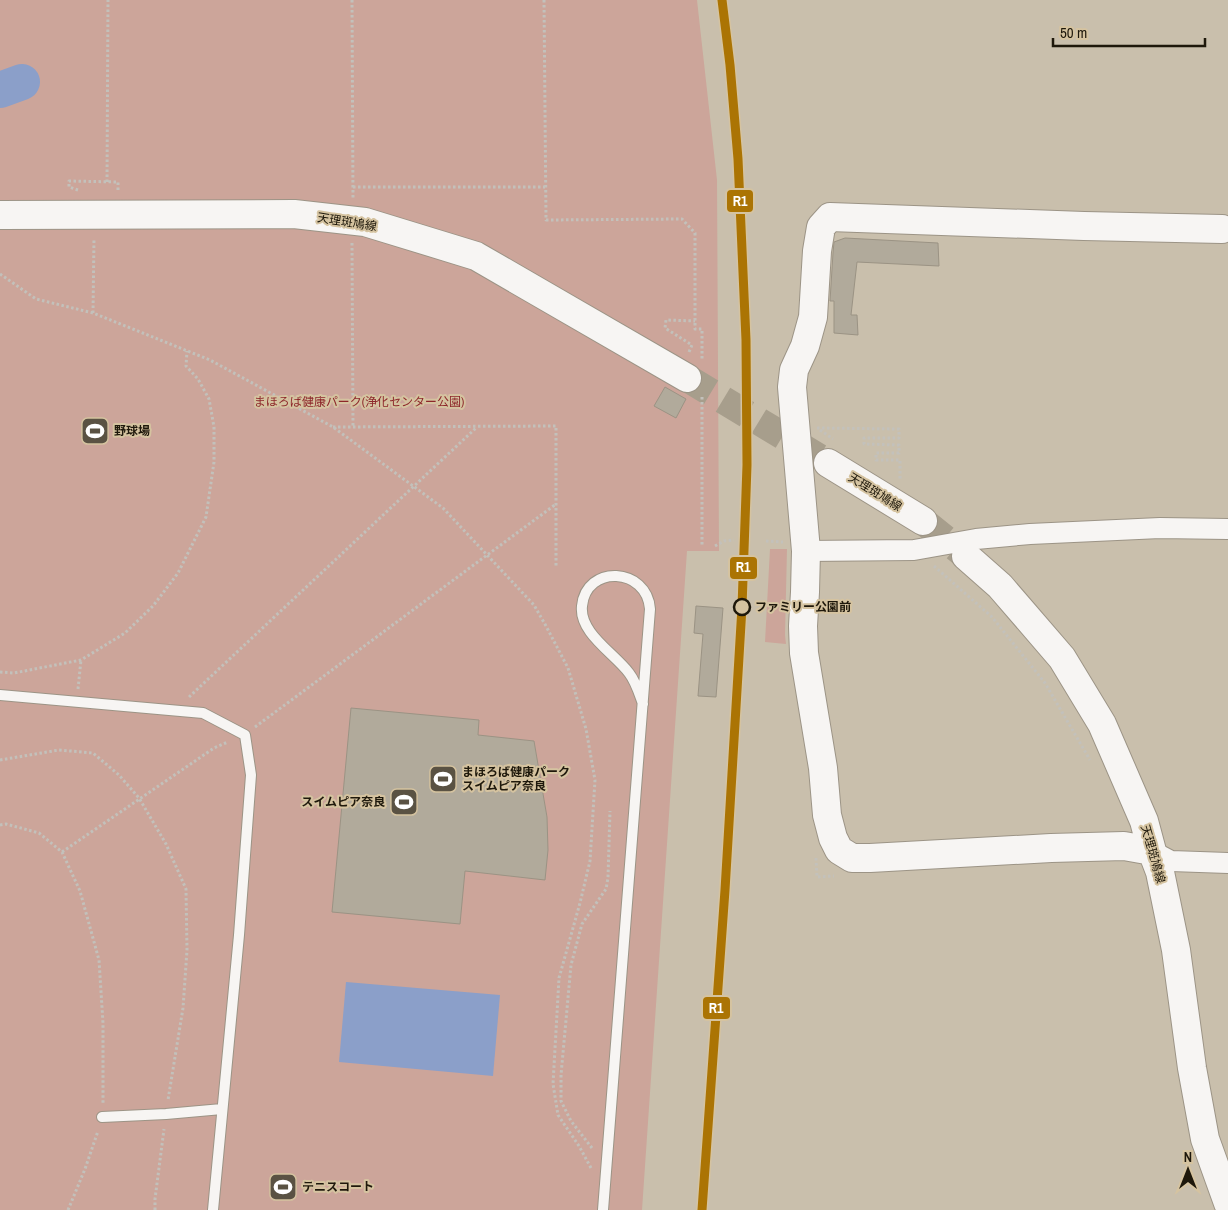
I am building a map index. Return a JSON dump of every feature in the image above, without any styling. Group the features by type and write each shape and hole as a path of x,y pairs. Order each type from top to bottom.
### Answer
{"main road":[{"name":"天理斑鳩線","path":"0,215 294,214 365,222 476,256 695,372"},
{"path":"1152,851 1124,846 852,858 838,850 827,815 823,768 804,653 803,626 806,551 792,387 794,370 805,346 812,317 817,251 821,227 830,217 1074,226 1225,228"},
{"name":"天理斑鳩線","path":"828,463 923,521"},
{"name":"天理斑鳩線","path":"966,556 1000,586 1062,658 1102,724 1144,821 1160,872 1176,950 1192,1068 1205,1139 1228,1203"}],"street":[{"path":"806,551 914,550 976,539 1030,534 1160,528 1228,529"},
{"path":"1152,851 1171,861 1228,862"}],"lane":[{"path":"603,1210 643,704 650,609 650,602 639,584 624,576 608,576 595,583 584,595 582,615 591,633 629,674 636,685 643,704"},
{"path":"0,695 203,713 245,735 251,775 239,935 213,1210"},
{"path":"102,1117 222,1109"}],"path":[{"path":"107,182 108,0"},
{"path":"352,0 353,207"},
{"path":"544,0 546,220 682,219 696,233 696,328 702,329 695,372"},
{"path":"69,181 118,182"},
{"path":"353,187 546,187"},
{"path":"93,313 94,233"},
{"path":"352,235 353,426"},
{"path":"0,274 36,299 93,313 210,360 333,426 444,508 534,605 568,668 586,729 595,780 590,861 559,978 553,1084 558,1115 579,1146 591,1168 593,1176"},
{"path":"696,322 666,320 665,328 692,345 695,372 702,546"},
{"path":"0,672 14,674 81,660 125,633 153,606 178,573 206,517 214,462 214,426 209,399 198,379 186,366 187,351"},
{"path":"333,426 556,426 556,568"},
{"path":"174,711 477,426"},
{"path":"812,428 899,429 899,438 864,438 864,444 899,445 899,453 876,453 876,460 900,460 900,480"},
{"path":"62,852 214,748 245,735 556,504"},
{"path":"715,546 724,541 734,540"},
{"path":"914,550 992,617 1045,683 1094,768"},
{"path":"77,702 81,660"},
{"path":"0,760 59,750 93,752 119,775 139,798 166,844 186,889 187,950 183,1008 166,1114 155,1210"},
{"path":"592,1148 571,1121 561,1101 560,1075 571,965 582,924 606,889 610,811"},
{"path":"0,825 6,824 39,833 62,852 80,891 99,960 104,1023 102,1117 85,1169 68,1210"}],"green space":[{"name":"まほろば健康パーク(浄化センター公園)","path":"0,0 697,0 717,180 719,551 687,551 642,1210 0,1210"},
{"path":"770,549 787,549 786,644 765,642"}],"water":[{"path":"346,982 500,995 493,1076 339,1062"}],"building":[{"path":"845,238 938,243 939,266 857,262 851,315 857,315 858,335 834,333 834,301 830,301 834,242"},
{"path":"665,387 686,399 676,418 654,406"},
{"path":"696,606 723,608 716,697 698,696 703,634 694,633"},
{"name":"まほろば健康パーク スイムピア奈良","path":"351,708 479,720 478,735 534,741 547,817 548,850 545,880 465,871 460,924 332,912"}],"waterway":[{"path":"0,90 22,82"}],"tunnel":[{"path":"687,378 828,463"},
{"path":"923,521 966,556"}],"transit line":[{"name":"R1","path":"702,1210 725,890 742,607 747,465 746,340 738,159 722,0"}],"place":[{"name":"野球場","path":"95,431"},
{"name":"ファミリー公園前","path":"742,607"},
{"name":"まほろば健康パーク スイムピア奈良","path":"443,779"},
{"name":"スイムピア奈良","path":"404,802"},
{"name":"テニスコート","path":"283,1187"}]}
